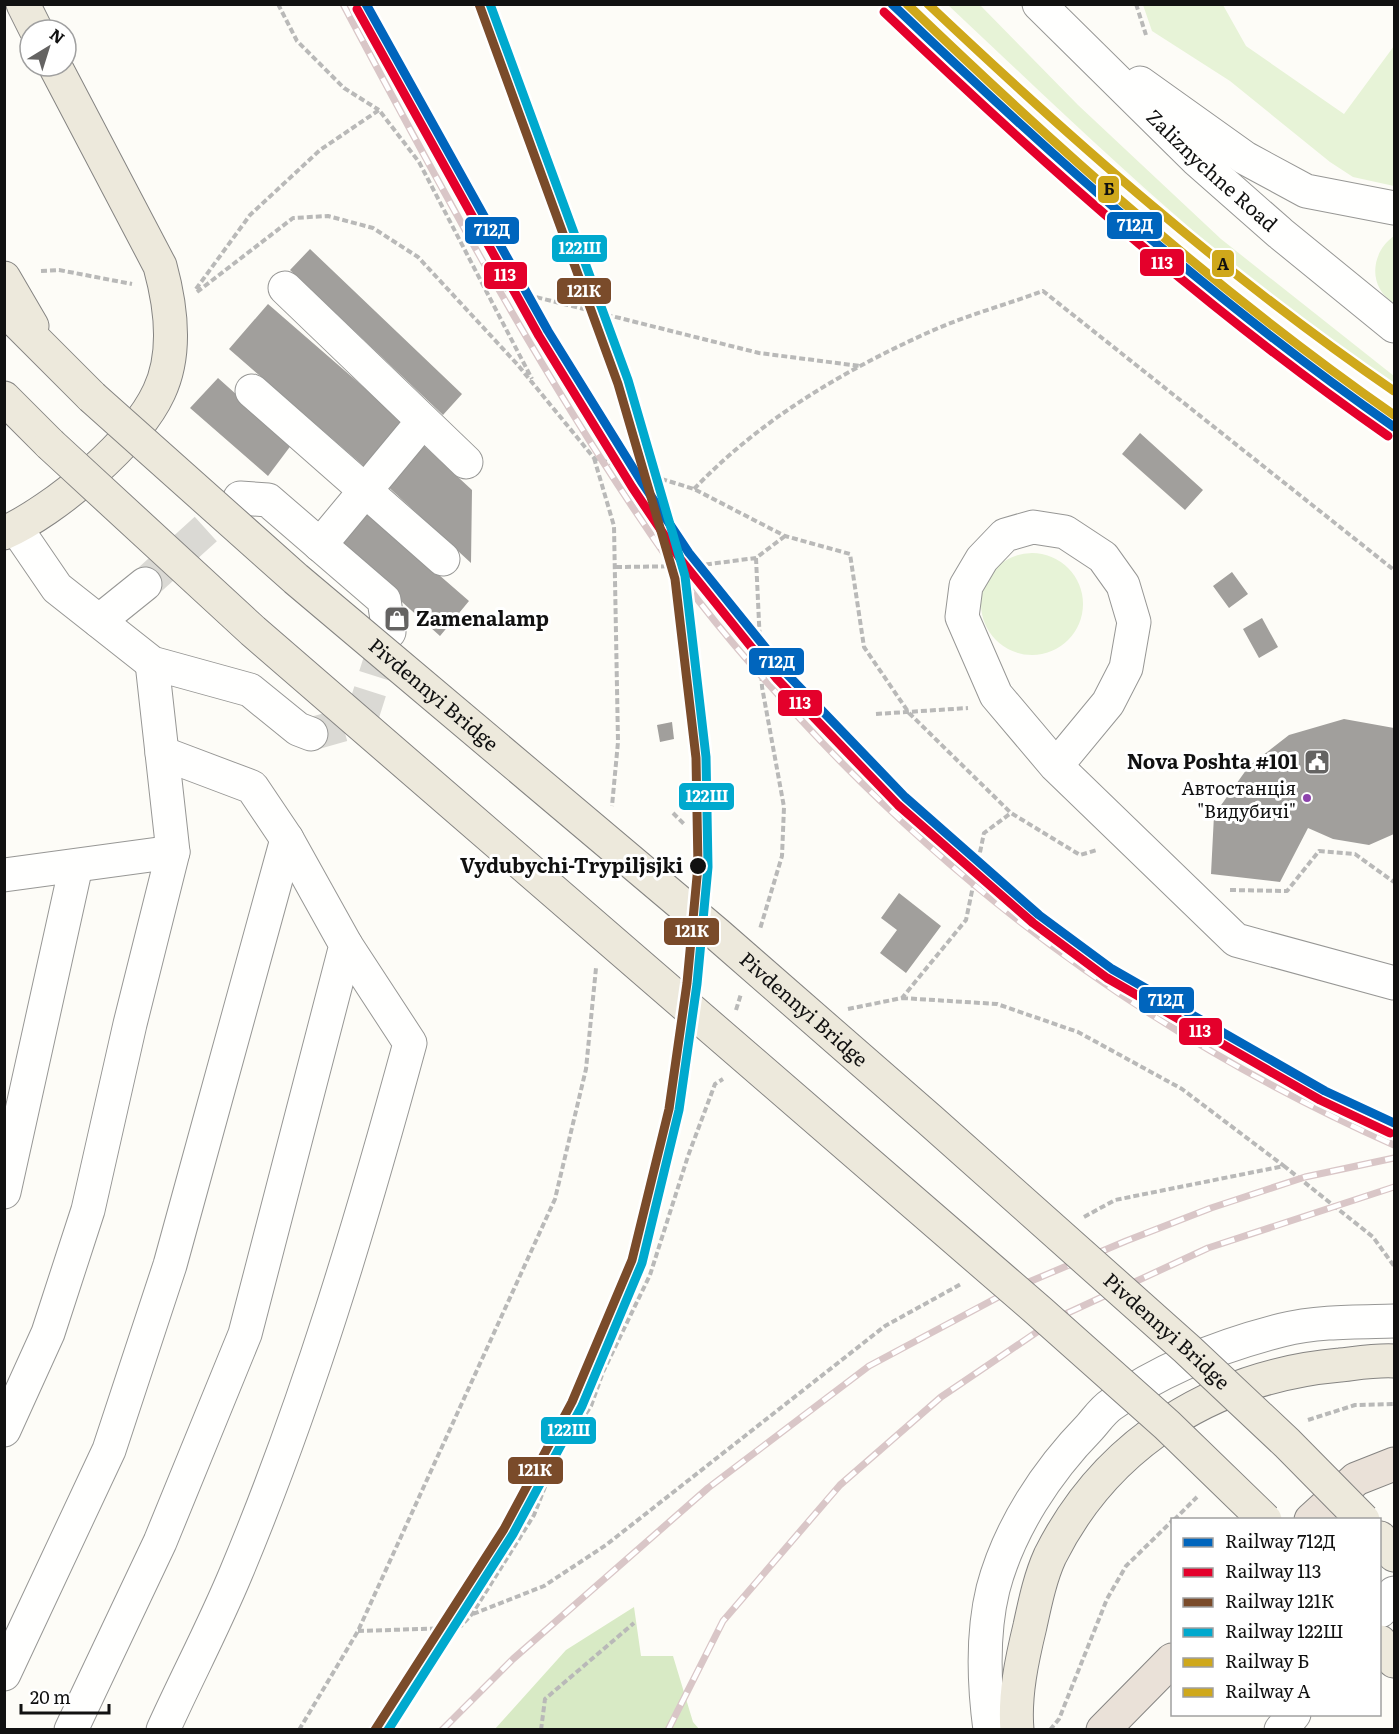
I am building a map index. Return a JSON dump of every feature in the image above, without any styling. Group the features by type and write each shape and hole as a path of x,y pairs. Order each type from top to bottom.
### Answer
{"highway":[{"path":"1313,1518 1356,1479 1395,1464"},
{"path":"1104,1730 1171,1662"}],"main road":[{"path":"22,4 30,18"},
{"path":"10,530 40,514 76,487 110,456 159,393 168,362 170,326 167,292 159,266 61,78"},
{"path":"4,278 48,354"},
{"path":"4,309 48,354"},
{"name":"Pivdennyi Bridge","path":"48,354 92,397 305,587 717,934 930,1120 1187,1349 1287,1443 1361,1518"},
{"path":"4,398 28,426 253,631 1040,1312 1167,1425 1262,1518"},
{"path":"1017,1730 1015,1714 1023,1652 1049,1558 1096,1484 1129,1451 1154,1430 1196,1407 1268,1376 1322,1366 1395,1361"},
{"path":"1381,1539 1395,1554"},
{"path":"1381,1643 1395,1661"}],"street":[{"name":"Zaliznychne Road","path":"1039,4 1077,44 1204,166 1280,233 1392,323"},
{"path":"1077,44 1160,96 1245,158 1306,191 1395,208"},
{"path":"285,288 466,462"},
{"path":"252,391 443,559"},
{"path":"320,545 423,421"},
{"path":"240,498 268,500 384,600 389,632"},
{"path":"1056,766 1108,703 1126,668 1134,622 1123,585 1103,557 1065,532 1032,527 1005,535 982,558 966,586 962,617 996,696 1056,766 1236,940 1395,983"},
{"path":"10,530 57,588 152,663 250,690 298,729 311,734"},
{"path":"99,621 145,584"},
{"path":"4,1430 48,1333 88,1210 130,1024 173,852 152,663"},
{"path":"162,753 252,787 287,839 346,945 410,1043 368,1200 317,1359 236,1573 163,1730"},
{"path":"4,1674 109,1450 170,1265 287,839"},
{"path":"4,875 173,852"},
{"path":"4,1192 76,866"},
{"path":"71,1730 160,1542 245,1334 346,945"},
{"path":"990,1730 986,1648 993,1589 1012,1541 1059,1458 1110,1405 1164,1372 1282,1330 1326,1322 1395,1321"},
{"path":"1381,1610 1395,1593"},
{"path":"1281,1730 1292,1716"}],"path":[{"path":"278,4 297,41 344,88 379,110 419,162 484,284 535,387"},
{"path":"1136,4 1146,35"},
{"path":"379,110 320,150 250,215 191,297 293,218 328,216 373,228 418,257 535,387 594,458 614,526 616,567 618,742 611,812"},
{"path":"41,272 59,270 141,286"},
{"path":"484,284 759,352 861,366"},
{"path":"694,489 734,450 824,384 929,332 1043,291 1395,570"},
{"path":"594,458 694,489 785,536 850,554"},
{"path":"616,567 694,566 756,558 785,536"},
{"path":"756,558 762,687 784,807 782,856 757,937"},
{"path":"876,714 1004,705"},
{"path":"673,813 685,825"},
{"path":"902,998 966,920 984,833 1011,813"},
{"path":"299,1730 358,1631 555,1199 586,1069 596,964"},
{"path":"735,1013 742,991"},
{"path":"846,1009 902,998 997,1004 1078,1032 1182,1089 1373,1237 1395,1266"},
{"path":"713,1089 716,1078"},
{"path":"358,1631 452,1628 461,1626 472,1614 534,1515 558,1456 591,1406 603,1372 650,1275 688,1156 715,1084 725,1078"},
{"path":"1083,1217 1114,1200 1284,1166"},
{"path":"472,1614 544,1586 606,1545 885,1326 969,1280"},
{"path":"1050,1730 1059,1719 1107,1599 1126,1566 1171,1523"},
{"path":"541,1730 545,1699 634,1623"}],"green space":[{"path":"948,5 980,5 1078,105 1221,239 1394,376 1394,384 1275,298 1218,252 1108,155"},
{"path":"1143,5 1223,5 1246,46 1344,114 1394,46 1394,186 1353,177 1330,162 1230,81 1152,31"},
{"path":"1394,236 1394,303 1379,288 1375,270 1380,251"},
{"path":"1032,553 1052,557 1068,568 1079,584 1083,604 1079,624 1068,640 1052,651 1032,655 1012,651 996,640 985,624 981,604 985,584 996,568 1012,557"},
{"path":"634,1607 641,1656 673,1656 693,1722 699,1729 495,1729 566,1650"}],"building":[{"path":"310,249 462,394 443,415 290,270"},
{"path":"268,304 405,423 366,468 229,349"},
{"path":"218,378 292,444 268,476 190,408"},
{"path":"1140,433 1203,490 1185,510 1122,454"},
{"path":"420,442 472,490 471,563 384,483"},
{"path":"362,508 469,601 440,636 335,542"},
{"path":"1232,572 1248,594 1229,608 1213,586"},
{"path":"1262,618 1278,647 1259,658 1243,629"},
{"name":"Автостанція \"Видубичі\"","path":"1344,719 1394,728 1394,834 1369,845 1333,839 1308,828 1280,882 1211,874 1214,815 1249,766 1289,735"},
{"path":"672,722 674,739 660,742 657,725"},
{"path":"899,893 941,926 906,973 880,953 897,930 881,918"}],"tunnel":[{"path":"145,584 240,498"},
{"path":"311,734 361,720 389,632"}],"railway":[{"path":"343,4 498,288 624,495 685,583 733,644 802,721 867,788 934,850 1004,909 1076,964 1151,1015 1230,1062 1310,1105 1394,1145"},
{"path":"442,1730 513,1659 708,1488 869,1366 1017,1287 1126,1241 1211,1208 1305,1177 1394,1158"},
{"path":"668,1730 723,1621 840,1485 941,1397 1059,1317 1208,1248 1394,1187"}],"rail line":[{"name":"712Д","path":"366,4 548,331 641,481 689,553 785,672 905,797 1039,915 1112,969 1325,1091 1394,1123"},
{"name":"121К","path":"375,1730 504,1529 572,1402 632,1260 669,1109 687,983 698,866 696,758 675,579 618,384 479,4"},
{"name":"122Ш","path":"388,1730 513,1534 582,1406 642,1263 679,1110 697,984 708,867 706,757 685,576 628,380 490,4"},
{"name":"712Д","path":"892,4 1012,116 1135,225 1262,329 1394,427"},
{"name":"Б","path":"907,4 1023,114 1143,219 1266,320 1394,415"},
{"name":"A","path":"928,4 1039,107 1153,207 1271,302 1394,391"},
{"name":"113","path":"357,9 539,336 632,487 681,560 777,679 898,805 1033,923 1107,978 1320,1100 1390,1133"},
{"name":"113","path":"884,12 1004,125 1127,234 1255,338 1388,436"}],"place":[{"name":"Zamenalamp","path":"397,619"},
{"name":"Nova Poshta #101","path":"1317,762"},
{"name":"Автостанція \"Видубичі\"","path":"1307,798"},
{"name":"Vydubychi-Trypiljsjki","path":"698,866"}]}
